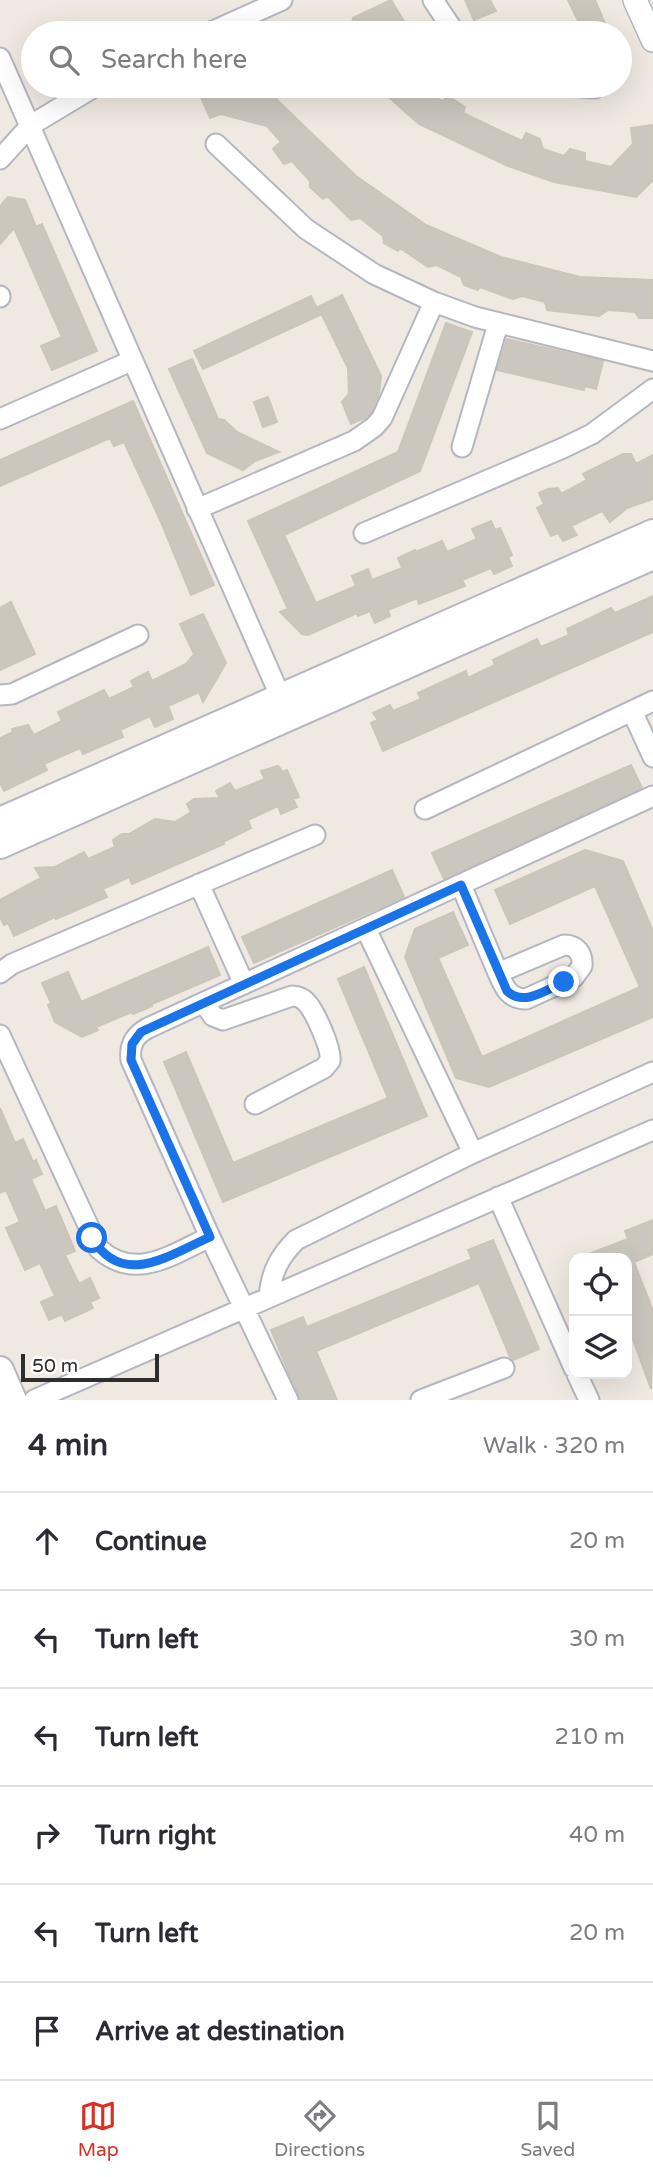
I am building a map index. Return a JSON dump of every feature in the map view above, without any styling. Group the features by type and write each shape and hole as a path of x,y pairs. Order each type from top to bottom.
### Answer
{"main road":[{"path":"0,845 285,706 653,533"},
{"path":"0,821 653,556"},
{"path":"0,1370 13,1400"}],"street":[{"path":"236,21 282,0"},
{"path":"433,0 447,21"},
{"path":"635,0 653,40"},
{"path":"0,58 285,706"},
{"path":"0,159 31,125 76,98"},
{"path":"216,144 306,229 374,274 434,302 498,324 653,361"},
{"path":"197,509 354,441 374,428 388,407 434,302"},
{"path":"462,447 498,324"},
{"path":"0,419 131,361"},
{"path":"364,533 583,439 622,414 653,389"},
{"path":"0,695 12,694 138,635"},
{"path":"425,809 653,701"},
{"path":"632,711 653,757"},
{"path":"288,1400 210,1237 134,1067 130,1052 135,1037 653,796"},
{"path":"0,973 12,964 315,835"},
{"path":"199,884 244,984"},
{"path":"461,885 498,973"},
{"path":"366,929 473,1153"},
{"path":"204,1003 213,1016 223,1020 286,996 297,996 309,1005 330,1051 330,1061 324,1068 255,1104"},
{"path":"0,1035 99,1249 120,1264 145,1265 210,1237"},
{"path":"269,1297 275,1265 284,1251 296,1240 473,1153 653,1072"},
{"path":"34,1400 653,1130"},
{"path":"498,1197 569,1357"},
{"path":"426,1399 504,1368"},
{"path":"579,1379 589,1400"}],"building":[{"path":"391,0 404,21 353,21 353,18"},
{"path":"465,0 490,0 496,11 474,20"},
{"path":"568,0 595,0 604,21 578,21"},
{"path":"201,98 276,98 356,176 426,225 501,257 580,277 653,280 653,318 639,318 635,312 608,310 599,316 547,310 545,302 522,296 513,299 480,287 478,290 464,285 461,277 437,265 428,267 400,248 398,251 384,243 383,236 360,218 351,220 327,196 323,199 310,187 310,181 292,161 284,164 273,149 281,142 267,126 221,114 210,118"},
{"path":"390,98 437,98 442,101 451,98 465,107 463,113 522,141 526,133 540,139 543,149 564,156 570,149 585,153 585,161 611,167 633,144 631,128 653,125 653,180 636,197 554,182 508,166 419,124"},
{"path":"8,197 25,200 36,227 42,224 97,351 52,370 41,346 62,337 14,228 0,244 0,206"},
{"path":"342,295 381,376 379,394 372,411 365,418 351,424 342,402 349,394 348,368 318,307"},
{"path":"311,296 320,315 203,369 194,351"},
{"path":"446,323 472,332 420,471 284,535 316,603 356,586 352,576 368,569 372,580 402,568 398,558 415,550 416,552 442,541 447,552 477,539 472,529 491,521 495,530 500,528 512,555 508,557 512,566 494,574 491,568 462,580 465,586 419,604 417,598 388,610 390,616 375,623 370,611 358,616 357,613 308,635 302,634 280,612 288,609 248,521 398,452"},
{"path":"507,339 603,361 596,389 585,386 584,390 497,370"},
{"path":"192,359 218,419 224,420 237,432 279,452 255,461 243,470 207,453 169,369"},
{"path":"268,397 277,422 263,427 254,402"},
{"path":"133,401 214,585 191,595 124,442 114,446 110,438 0,486 0,460"},
{"path":"623,454 631,454 636,464 653,455 653,499 627,508 610,522 602,511 571,526 577,535 563,541 558,533 551,536 537,508 544,504 539,493 558,488 561,494 587,480 583,474"},
{"path":"653,596 653,632 383,751 371,723 378,720 373,713 390,705 393,711 421,699 418,693 466,671 468,678 495,665 493,660 537,639 541,647 569,635 567,629 611,608 615,613"},
{"path":"11,602 35,654 0,670 0,608"},
{"path":"203,614 226,663 203,702 199,692 168,706 173,719 155,727 150,716 120,730 123,737 83,754 80,748 44,764 47,770 4,791 0,782 0,738 13,732 12,729 28,725 34,735 62,721 58,712 104,690 109,699 134,687 131,681 148,672 152,681 186,664 194,654 180,624"},
{"path":"631,765 642,788 444,879 432,853"},
{"path":"278,766 283,772 287,770 299,797 293,799 297,807 281,814 278,806 248,820 251,828 223,842 224,844 132,884 129,877 103,889 107,897 14,936 8,923 4,925 0,917 0,900 41,878 35,868 55,867 84,852 88,859 115,847 113,840 122,834 129,834 155,819 175,822 191,812 187,804 194,799 220,798 216,791 230,783 235,791 265,779 261,771"},
{"path":"585,850 623,861 653,931 653,1017 489,1087 456,1078 405,957 415,929 453,912 468,945 438,958 482,1057 640,987 595,886 510,924 495,890"},
{"path":"392,870 404,897 254,963 242,937"},
{"path":"208,947 220,975 133,1014 132,1012 96,1027 98,1030 82,1037 55,1022 48,1005 51,1003 42,983 68,972 81,1002"},
{"path":"364,967 427,1116 223,1202 164,1062 186,1052 233,1163 388,1098 338,979"},
{"path":"0,1108 15,1143 23,1139 33,1162 36,1160 42,1174 31,1179 45,1211 56,1206 75,1251 65,1255 79,1284 90,1278 99,1298 90,1302 93,1308 65,1321 62,1314 49,1320 41,1302 55,1296 40,1263 25,1270 6,1228 20,1222 6,1190 0,1193"},
{"path":"653,1220 653,1254 634,1262 653,1311 651,1389 632,1337 632,1253 591,1253 628,1239 625,1231"},
{"path":"493,1240 539,1349 513,1360 510,1357 479,1283 316,1351 337,1400 300,1400 271,1330 303,1317 307,1327 472,1259 468,1250"}],"route":[{"path":"92,1238 109,1258 120,1264 133,1266 145,1265 210,1237 131,1060 132,1044 141,1032 461,885 504,985 512,996 526,999 564,982"}]}
